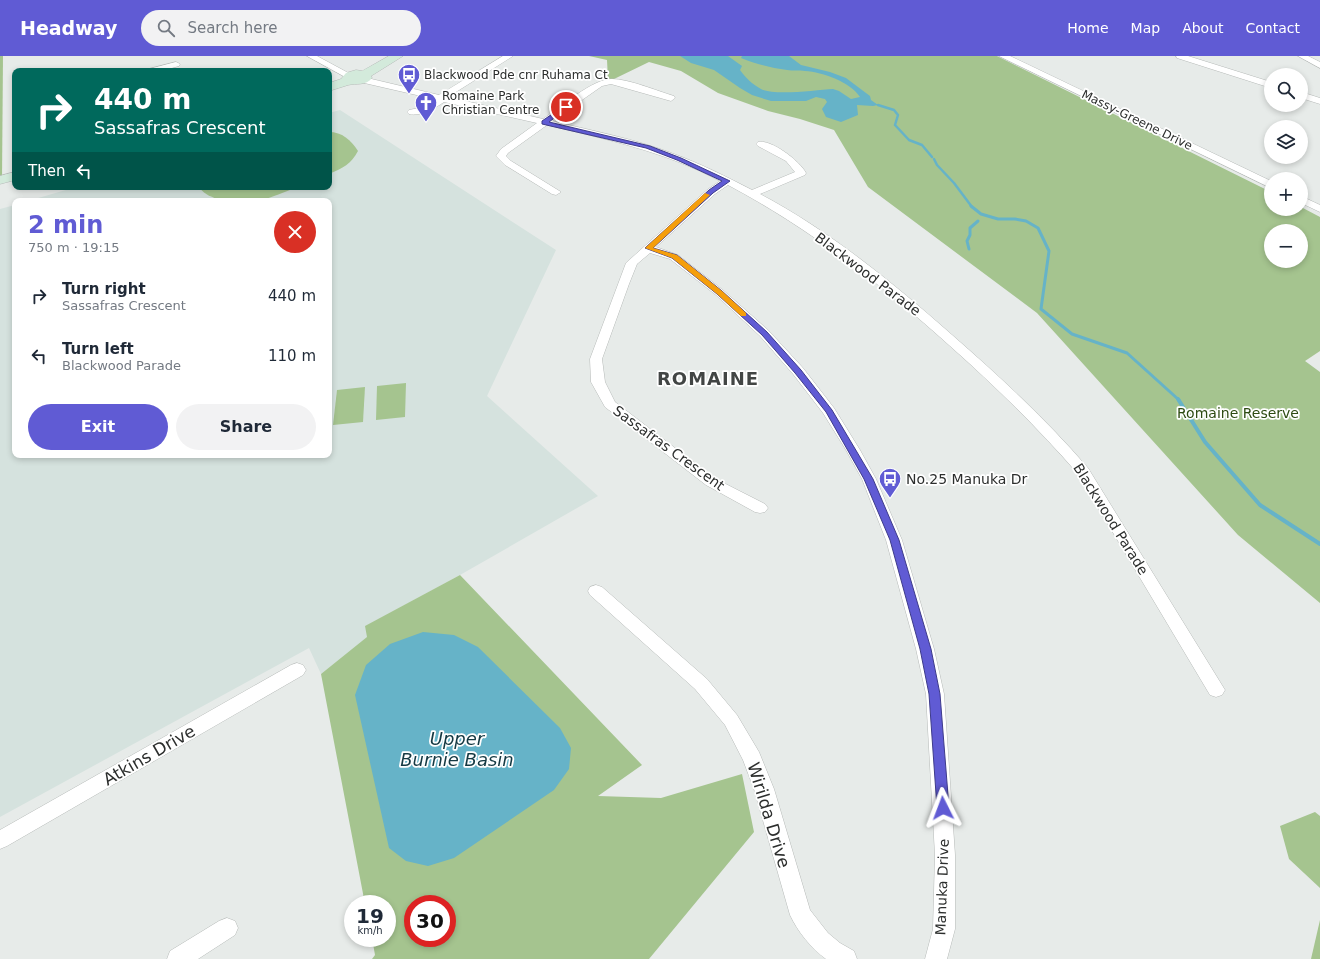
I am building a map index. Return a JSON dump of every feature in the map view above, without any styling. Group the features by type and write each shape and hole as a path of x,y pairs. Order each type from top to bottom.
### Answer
{"street":[{"path":"311,56 350,78"},
{"path":"332,86 350,78 363,78 397,56"},
{"path":"412,112 422,110 509,56"},
{"name":"Massy-Greene Drive","path":"1003,56 1264,182"},
{"path":"1180,56 1264,83"},
{"path":"1302,56 1320,65"},
{"path":"162,68 176,64"},
{"name":"Blackwood Parade","path":"363,78 439,99 648,147 679,159 727,181 752,194 824,238 887,284 1031,413 1057,440 1083,471 1216,690"},
{"path":"556,192 508,163 501,156 504,151 599,84 611,81 623,83 671,98"},
{"path":"1308,97 1320,101"},
{"path":"752,194 801,173 798,166 788,158 761,144"},
{"path":"0,180 12,177"},
{"name":"Sassafras Crescent","path":"727,181 711,192 632,263 596,359 598,382 610,404 670,451 711,482 760,508"},
{"path":"1308,202 1320,208"},
{"name":"Manuka Drive","path":"648,248 674,257 720,293 764,333 798,371 829,412 853,450 869,479 894,540 925,649 935,694 945,855 944,929 936,959"},
{"name":"Wirilda Drive","path":"596,591 701,684 731,720 752,758 764,789 801,915 812,934 846,959"},
{"name":"Atkins Drive","path":"0,840 297,670"},
{"path":"178,959 227,928"}],"shaded area":[{"path":"340,110 556,250 487,396 598,496 460,575 366,626 368,637 321,674 309,648 0,817 0,209 12,206 12,458 332,458 332,198 38,198 66,190 332,190 332,112"}],"green space":[{"path":"0,56 3,56 2,180 0,180"},
{"name":"Romaine Reserve","path":"589,56 997,56 1264,189 1264,216 1308,216 1308,211 1320,217 1320,351 1305,361 1320,372 1320,603 1238,535 1037,313 868,187 834,130 768,111 718,93 681,71 649,62 614,79 608,79 607,60"},
{"path":"332,132 346,137 358,151 346,165 332,173"},
{"path":"202,190 289,190 269,198 216,198"},
{"path":"406,383 405,417 376,420 377,386"},
{"path":"365,387 363,422 333,425 337,390"},
{"path":"460,575 642,765 598,796 661,798 742,774 754,832 649,959 372,959 375,955 374,947 396,947 396,895 363,895 321,674 367,637 365,626"},
{"path":"1315,812 1320,816 1320,888 1289,859 1280,826"},
{"path":"1320,920 1320,959 1311,959"}],"water":[{"path":"680,56 728,56 742,66 740,70 749,81 767,91 785,92 833,89 851,99 860,97 843,82 820,73 775,68 741,58 742,56 789,56 801,65 830,72 846,78 870,96 871,100 878,105 857,105 858,115 841,122 826,117 822,109 827,102 825,99 816,97 806,101 771,101 752,95 714,70 691,63"},
{"name":"Upper Burnie Basin","path":"423,632 454,635 478,647 560,728 571,748 569,769 554,790 454,858 428,866 406,861 389,848 355,695 366,665 390,644"}],"waterway":[{"path":"878,105 894,110 898,115 895,125 909,140 922,145 932,157"},
{"path":"934,159 937,165 954,183 972,206"},
{"path":"972,206 981,214 998,219 1015,219 1026,221 1038,228 1049,251 1041,309 1072,334 1127,353 1178,399"},
{"path":"969,249 967,241 970,235 970,228 978,221"},
{"path":"1178,399 1205,442 1260,505 1320,544"}],"slow traffic":[{"path":"707,195 648,248 674,257 720,293 744,315"}],"place":[{"name":"Blackwood Pde cnr Ruhama Ct","path":"409,94"},
{"name":"Romaine Park Christian Centre","path":"426,122"},
{"name":"No.25 Manuka Dr","path":"890,498"}],"district":[{"name":"ROMAINE","path":"708,379"}],"route":[{"path":"566,107 544,122 648,147 663,152 727,181 711,192 648,248 674,257 720,293 764,333 798,371 829,412 869,479 894,540 912,597 925,649 935,694 943,808"}]}
